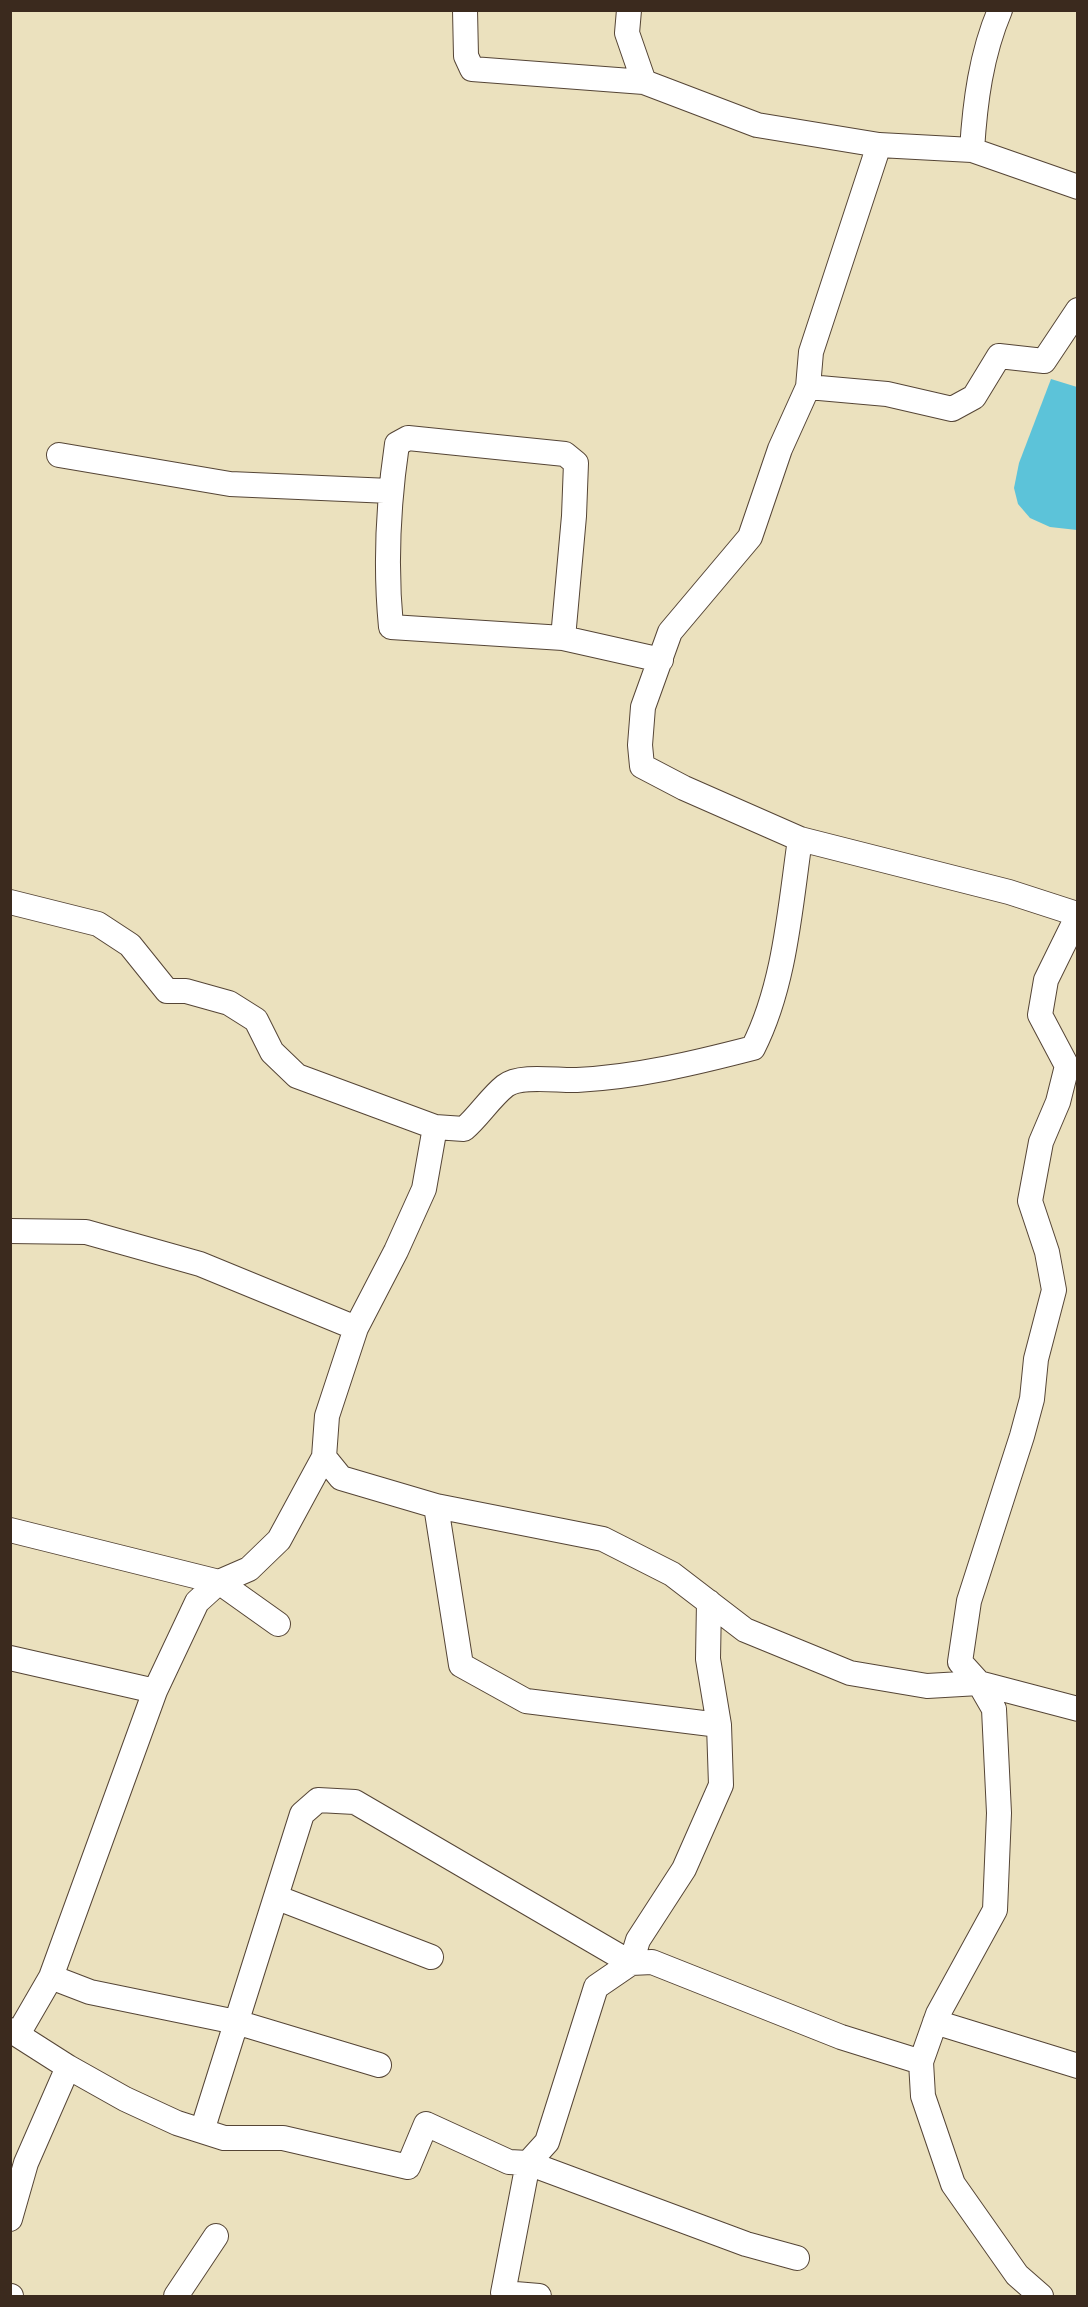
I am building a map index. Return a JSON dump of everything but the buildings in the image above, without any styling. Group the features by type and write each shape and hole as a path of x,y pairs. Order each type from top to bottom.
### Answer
{"street":[{"path":"465,10 466,56 472,69 644,82 757,124 879,145 972,150 1077,187"},
{"path":"629,10 627,33 644,82"},
{"path":"972,150 975,102 989,35 1000,10"},
{"path":"879,145 811,352 808,387 780,449 750,537 670,632 643,707 640,745 642,766 684,788 800,838 976,884 1077,914 1046,980 1040,1015 1067,1066 1058,1102 1041,1142 1030,1201 1047,1252 1054,1290 1036,1359 1032,1399 1022,1436 969,1601 960,1662 979,1683 994,1709 999,1813 995,1910 935,2022 921,2062 923,2096 953,2184 1017,2275 1041,2296"},
{"path":"808,387 886,394 952,409 974,397 999,356 1044,361 1077,310"},
{"path":"564,638 576,463 566,454 408,438 397,444 390,491 387,586 391,627 564,638 660,660"},
{"path":"59,455 230,484 390,491"},
{"path":"10,902 98,924 130,945 167,991 186,991 229,1003 256,1020 272,1052 297,1077 435,1127 464,1129 479,1116 506,1084 533,1079 576,1080 670,1069 753,1048 765,1024 784,941 800,838"},
{"path":"435,1127 424,1189 356,1328 327,1416 324,1457 279,1540 249,1569 219,1582 197,1602 155,1691 51,1977 14,2032 68,2067 125,2099 177,2123 224,2138 283,2138 408,2167 426,2124 509,2162 528,2163 746,2244 797,2258"},
{"path":"10,1231 86,1232 200,1264 356,1328"},
{"path":"324,1457 341,1478 436,1506 603,1539 672,1574 745,1630 850,1673 927,1686 979,1683 1077,1709"},
{"path":"436,1506 461,1665 526,1701 719,1725"},
{"path":"10,1530 219,1582 278,1624"},
{"path":"631,1963 638,1940 684,1869 721,1785 719,1725 708,1659 709,1602"},
{"path":"10,1658 155,1691"},
{"path":"202,2131 278,1898 302,1815 318,1800 356,1802 631,1963"},
{"path":"278,1898 431,1957"},
{"path":"539,2296 498,2295 528,2163 547,2142 596,1987 631,1963 652,1962 841,2037 921,2062"},
{"path":"51,1977 90,1992 236,2022 379,2065"},
{"path":"935,2022 1077,2066"},
{"path":"10,2219 26,2163 68,2067"},
{"path":"176,2296 216,2236"}],"water":[{"path":"1051,379 1077,387 1077,530 1050,527 1030,518 1018,504 1014,488 1019,463"}]}
